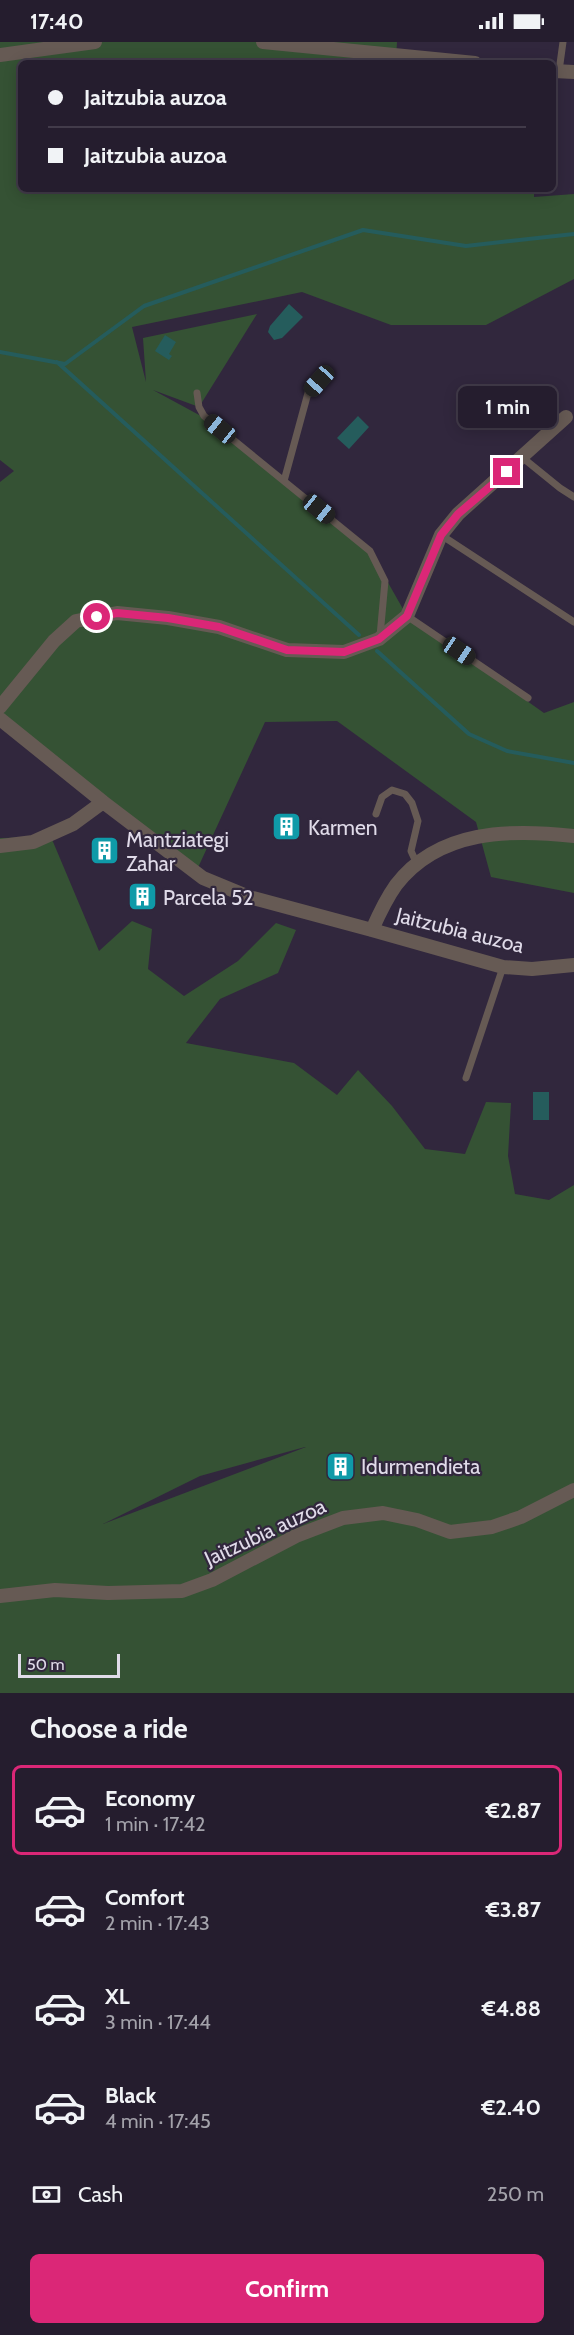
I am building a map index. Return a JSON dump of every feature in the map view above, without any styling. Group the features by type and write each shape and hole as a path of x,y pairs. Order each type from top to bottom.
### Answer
{"street":[{"path":"0,55 95,42"},
{"path":"263,42 445,60"},
{"path":"556,71 574,72"},
{"path":"0,707 54,641 76,621 117,613 168,618 219,627 287,650 344,652 379,639 407,616 441,535 458,514 566,417"},
{"name":"Jaitzubia auzoa","path":"0,719 103,802 203,878 249,897 503,967 532,969 574,964"},
{"path":"0,846 33,842 73,824 103,802"},
{"name":"Jaitzubia auzoa","path":"372,930 397,884 417,864 446,846 472,837 505,833 574,836"},
{"name":"Jaitzubia auzoa","path":"0,1596 56,1590 108,1593 182,1591 212,1580 296,1536 344,1518 383,1513 417,1520 450,1532 492,1527 521,1517 574,1490"}],"lane":[{"path":"556,71 563,42"},
{"path":"284,481 309,393 319,381"},
{"path":"197,393 199,407 204,416 370,551 386,581 379,639"},
{"path":"523,458 574,497"},
{"path":"441,535 574,622"},
{"path":"407,616 528,698"},
{"path":"376,814 382,797 392,790 405,794 418,820 411,851 417,864"},
{"path":"466,1078 503,967"}],"shaded area":[{"path":"0,42 397,42 396,59 402,60 18,60 18,192 534,192 534,197 574,194 574,279 486,325 391,325 302,292 132,327 146,382 143,338 257,314 199,407 153,390 201,416 370,551 407,616 544,713 574,702 574,893 491,877 476,822 337,721 265,722 196,872 0,721 0,482 14,471 0,460"},
{"path":"289,304 303,317 282,338 274,340 268,332 270,326"},
{"path":"165,335 176,342 169,354 172,356 169,360 155,351"},
{"path":"358,416 369,427 349,449 337,438"},
{"path":"51,837 99,951 132,921 152,929 148,969 184,996 238,961 276,923 296,930 278,973 220,999 186,1043 294,1063 337,1095 358,1070 392,1106 425,1149 465,1154 486,1102 511,1103 508,1156 515,1194 549,1200 574,1185 574,1693 0,1693 0,838","holes":["306,1447 103,1524 200,1476"]},
{"path":"533,1092 549,1092 549,1120 533,1120"}],"waterway":[{"path":"0,352 65,364 144,306 363,230 466,246 574,234"},
{"path":"57,362 359,635"},
{"path":"377,651 469,734 507,751 574,763"}],"place":[{"name":"Karmen","path":"287,827"},
{"name":"Mantziategi Zahar","path":"105,851"},
{"name":"Parcela 52","path":"142,897"},
{"name":"Idurmendieta","path":"340,1466"}],"route":[{"path":"97,617 117,613 168,618 219,627 287,650 344,652 379,639 407,616 441,535 458,514 507,472"}]}
